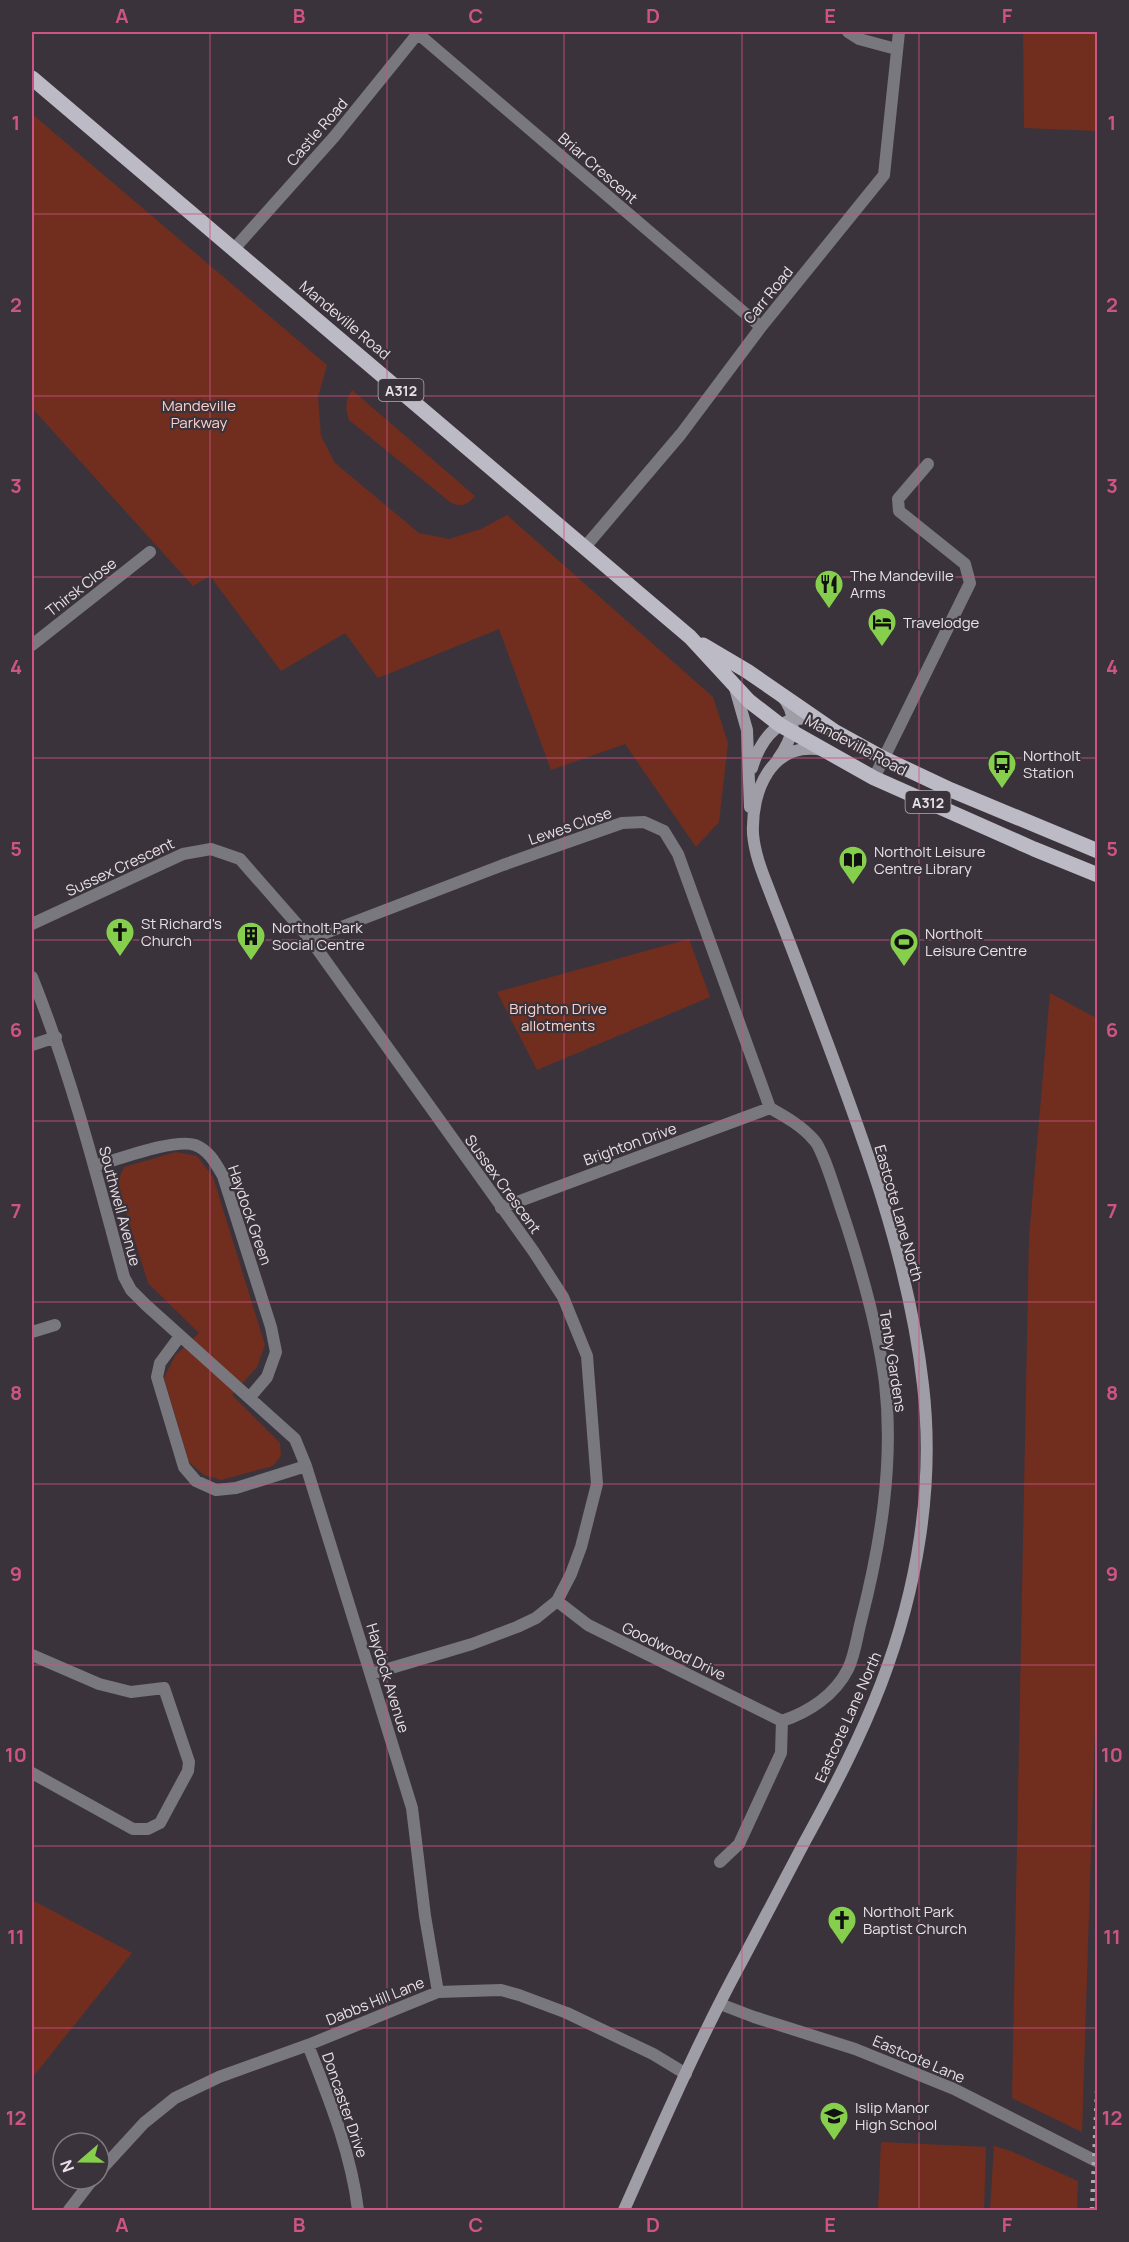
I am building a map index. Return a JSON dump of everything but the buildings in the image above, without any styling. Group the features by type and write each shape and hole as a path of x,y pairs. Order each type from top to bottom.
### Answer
{"main road":[{"name":"Mandeville Road","path":"32,78 690,637 734,686 764,714 789,726 824,751 874,778 1098,875"},
{"name":"Mandeville Road","path":"690,637 818,721 883,758 951,790 1098,851"}],"street":[{"name":"Castle Road","path":"234,249 334,136 418,32"},
{"name":"Briar Crescent","path":"418,32 760,327"},
{"path":"848,32 859,39 896,49"},
{"name":"Carr Road","path":"585,547 681,434 760,327 884,175 899,32"},
{"path":"874,778 970,583 964,564 899,511 898,499 928,464"},
{"name":"Thirsk Close","path":"32,645 150,552"},
{"name":"Eastcote Lane North","path":"624,2211 720,2004 832,1793 879,1689 907,1605 924,1514 927,1443 923,1385 914,1323 895,1242 870,1162 756,852 749,786 747,730 734,686"},
{"path":"780,694 789,705 789,726 808,718 818,721"},
{"name":"Eastcote Lane North","path":"749,786 750,774 760,746 771,731 789,726 785,749 758,790 753,823"},
{"path":"772,766 793,752 806,749 824,751"},
{"name":"Lewes Close","path":"310,939 503,865 622,823 644,822 664,831 678,854 770,1108"},
{"name":"Sussex Crescent","path":"32,924 183,854 211,849 240,859 310,939 534,1252 563,1297 586,1356 597,1484 571,1574 557,1601 536,1618 472,1644 371,1674"},
{"name":"Southwell Avenue","path":"32,977 56,1037 95,1167 124,1277 131,1290 146,1305 250,1397"},
{"path":"32,1045 56,1037"},
{"name":"Brighton Drive","path":"501,1208 770,1108"},
{"name":"Tenby Gardens","path":"770,1108 794,1122 816,1141 834,1188 871,1311 885,1382 889,1438 884,1507 873,1574 848,1668 830,1693 806,1713 782,1721"},
{"name":"Haydock Green","path":"95,1167 174,1144 195,1145 212,1157 223,1176 271,1327 276,1353 267,1377 250,1397"},
{"path":"32,1332 55,1325"},
{"path":"180,1336 160,1363 157,1377 184,1467 196,1482 216,1490 236,1488 306,1466"},
{"name":"Haydock Avenue","path":"250,1397 295,1439 306,1466 412,1808 426,1927 438,1992"},
{"name":"Goodwood Drive","path":"557,1601 588,1625 782,1721"},
{"path":"32,1655 99,1684 131,1692 164,1688 189,1762 188,1771 160,1823 148,1829 133,1829 32,1773"},
{"path":"720,1862 739,1844 781,1753 782,1721"},
{"name":"Dabbs Hill Lane","path":"111,2159 144,2123 175,2098 219,2077 308,2045 438,1992 501,1990 519,1995 567,2013 653,2054 686,2074"},
{"name":"Eastcote Lane","path":"720,2004 855,2049 943,2085 1098,2162"},
{"name":"Doncaster Drive","path":"308,2045 342,2134 358,2211"},
{"path":"69,2211 84,2191"}],"green space":[{"path":"1023,32 1097,32 1097,131 1024,128"},
{"name":"Mandeville Parkway","path":"32,114 327,365 318,397 321,436 335,463 419,533 449,539 481,529 507,515 713,697 728,743 719,822 696,847 625,744 551,770 499,629 378,678 345,633 281,671 210,576 193,586 32,408"},
{"path":"352,390 475,496 464,505 450,502 349,420 346,404"},
{"name":"Brighton Drive allotments","path":"689,939 710,997 537,1070 497,992"},
{"path":"1050,993 1098,1019 1097,1663 1082,2132 1012,2098 1029,1238"},
{"path":"176,1152 197,1156 213,1177 265,1345 257,1367 232,1395 280,1443 281,1456 273,1466 221,1480 204,1475 189,1462 164,1378 175,1356 199,1333 148,1283 117,1183 124,1167"},
{"path":"32,1900 132,1953 32,2078"},
{"path":"881,2142 986,2147 984,2210 878,2210"},
{"path":"994,2146 1011,2151 1078,2181 1077,2210 990,2210"}],"railway":[{"path":"1092,2210 1098,2070"}],"place":[{"name":"The Mandeville Arms","path":"829,610"},
{"name":"Travelodge","path":"882,648"},
{"name":"Northolt Station","path":"1002,790"},
{"name":"Northolt Leisure Centre Library","path":"853,886"},
{"name":"St Richard's Church","path":"120,958"},
{"name":"Northolt Park Social Centre","path":"251,962"},
{"name":"Northolt Leisure Centre","path":"904,968"},
{"name":"Northolt Park Baptist Church","path":"842,1946"},
{"name":"Islip Manor High School","path":"834,2142"}]}
